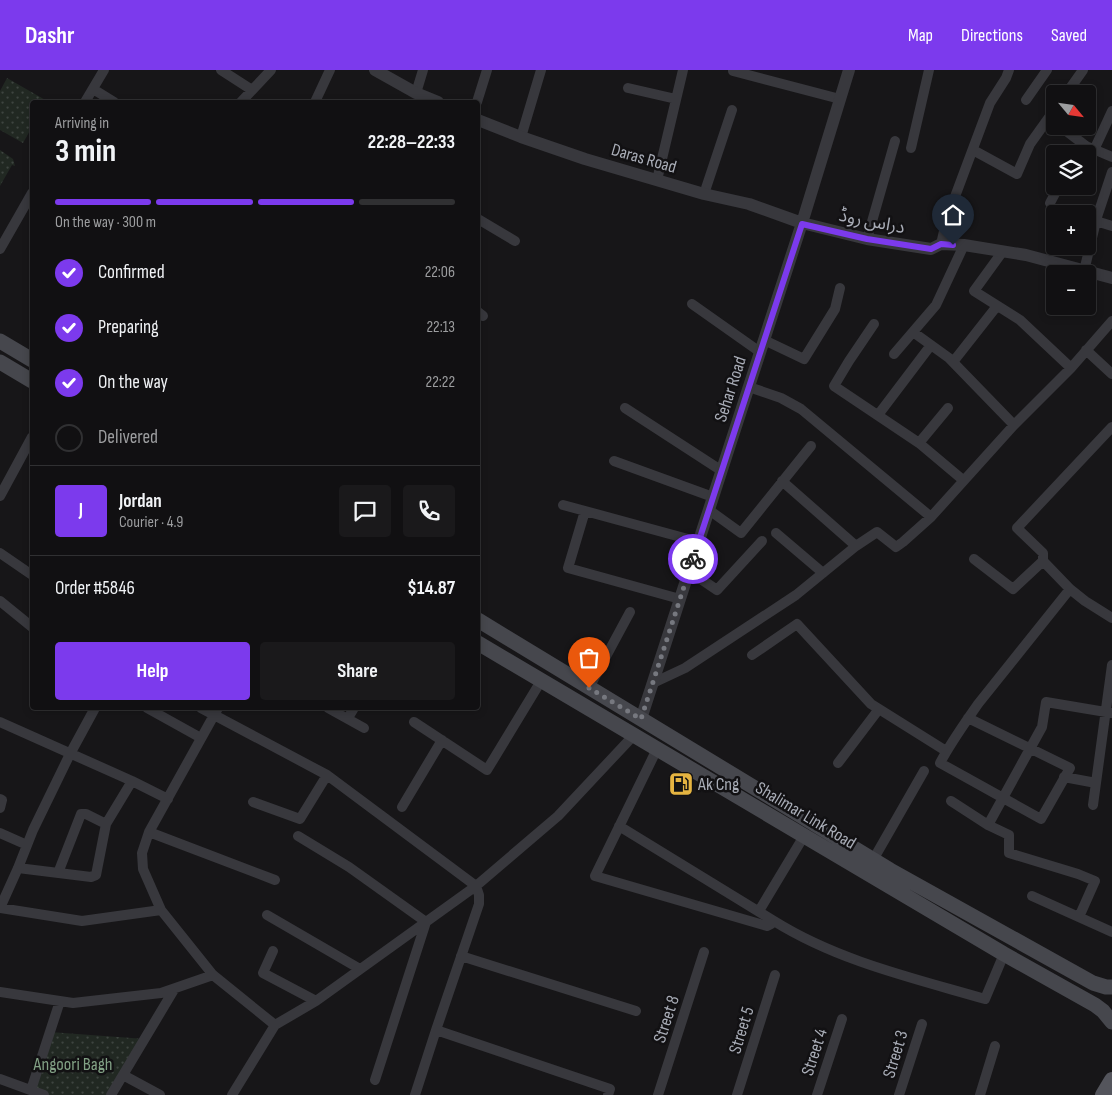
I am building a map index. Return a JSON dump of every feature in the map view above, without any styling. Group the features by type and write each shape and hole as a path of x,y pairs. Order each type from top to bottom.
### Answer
{"main road":[{"path":"0,341 30,359"},
{"path":"0,362 30,380"},
{"name":"Shalimar Link Road","path":"480,621 641,719 1004,954 1095,1005 1112,1022"},
{"name":"Shalimar Link Road","path":"480,644 804,836 873,860 1093,983 1112,987"},
{"path":"1103,1095 1112,1080"}],"street":[{"path":"86,100 104,70"},
{"path":"221,70 252,90"},
{"path":"243,100 271,70"},
{"path":"315,100 330,70"},
{"path":"375,70 395,75 416,92 431,100"},
{"path":"416,92 423,70"},
{"path":"478,100 487,70"},
{"path":"521,137 541,70"},
{"path":"657,180 683,70"},
{"name":"Sehar Road","path":"641,719 802,224 849,70"},
{"path":"911,148 929,70"},
{"path":"941,244 947,218 990,103 1009,70"},
{"path":"1026,100 1047,70"},
{"path":"1072,85 1083,70"},
{"path":"733,71 840,99"},
{"path":"628,88 676,100"},
{"path":"93,89 111,100"},
{"path":"704,194 732,110"},
{"path":"1096,146 1112,111"},
{"name":"Daras Road","path":"480,121 585,160 704,194 749,204 802,224"},
{"path":"973,150 1017,174 1030,144 1046,122"},
{"path":"1071,135 1086,145"},
{"path":"867,239 895,141"},
{"path":"1096,151 1112,157"},
{"path":"1112,172 1096,221 1112,226"},
{"path":"1050,204 1054,195"},
{"path":"0,249 30,196"},
{"path":"480,220 515,241"},
{"name":"دراس روڈ","path":"802,224 867,239 931,249 941,244 964,245 1026,255 1062,265"},
{"path":"894,354 936,305 964,245"},
{"path":"1003,251 974,291 1020,320 1071,368"},
{"name":"دراس روڈ","path":"1096,274 1112,278"},
{"path":"764,340 804,359 835,309 840,288"},
{"path":"692,304 760,352"},
{"path":"953,362 997,306"},
{"path":"653,683 685,668 796,595 856,546 877,532 896,547 903,542 931,516 1014,425 1071,368 1112,321"},
{"path":"874,324 834,386 919,443 963,480"},
{"path":"913,332 953,362 1014,425"},
{"path":"878,415 930,345"},
{"path":"1086,350 1112,374"},
{"path":"749,387 781,398 801,409 931,516"},
{"path":"626,408 722,471"},
{"path":"919,443 948,408"},
{"path":"1112,427 1017,528 1043,553 1043,561 1070,588 1085,601 1112,618"},
{"path":"0,496 30,441"},
{"path":"709,510 742,533 811,446"},
{"path":"614,461 713,497"},
{"path":"782,481 856,546"},
{"path":"563,505 698,542"},
{"path":"585,511 568,568 680,599"},
{"path":"776,533 823,573"},
{"path":"689,571 718,590 762,540"},
{"path":"0,553 30,574"},
{"path":"974,559 1013,589 1043,561"},
{"path":"968,718 1070,768 1041,819 940,763 946,751 968,718 978,704 1070,588"},
{"path":"0,601 30,625"},
{"path":"589,688 630,612"},
{"path":"752,655 797,624 871,704 946,751"},
{"path":"1093,805 1108,712 1112,665"},
{"path":"414,722 488,770 541,681"},
{"path":"988,825 1042,728 1046,702 1108,712"},
{"path":"838,763 878,708"},
{"path":"94,710 33,830 0,908 82,921 161,910"},
{"path":"151,710 201,738"},
{"path":"332,710 364,728"},
{"path":"348,718 353,710"},
{"path":"275,1025 213,975 161,910 143,869 142,853 149,832 216,711 326,775 476,886 480,895 479,904 415,1095"},
{"path":"0,722 168,799"},
{"path":"232,1095 275,1025 316,1000 476,886 558,816 634,735"},
{"path":"402,807 442,740"},
{"path":"657,749 595,876 768,926 774,921"},
{"path":"873,860 924,771"},
{"path":"253,802 300,819 326,775"},
{"path":"1064,777 1096,783"},
{"path":"18,868 91,877 96,875 106,824 132,781"},
{"path":"0,799 2,800 0,808"},
{"path":"951,801 988,825 1009,835 1009,853 1095,881 1079,917"},
{"path":"58,872 81,814 86,814 106,824"},
{"path":"619,826 796,935 864,964 985,999 1004,954"},
{"path":"0,832 27,845"},
{"path":"149,832 276,880"},
{"path":"298,836 349,867 426,922"},
{"path":"759,911 804,836"},
{"path":"1032,896 1112,932"},
{"path":"267,914 360,969"},
{"path":"376,1080 426,922"},
{"path":"273,950 263,973 316,1000"},
{"name":"Street 8","path":"658,1095 704,952"},
{"path":"461,956 636,1011"},
{"path":"0,992 73,1003 161,993 213,975"},
{"name":"Street 5","path":"737,1095 775,975"},
{"path":"112,1095 175,988"},
{"path":"31,1090 60,1001"},
{"name":"Street 4","path":"817,1095 842,1019"},
{"name":"Street 3","path":"899,1095 922,1024"},
{"path":"436,1030 610,1089 608,1095"},
{"path":"980,1095 995,1046"},
{"path":"124,1075 160,1095"},
{"path":"0,1078 44,1095"}],"green space":[{"path":"7,78 45,100 30,100 30,131 23,143 0,130 0,91"},
{"path":"0,150 13,159 15,166 12,165 0,186"},
{"name":"Angoori Bagh","path":"50,1032 145,1039 111,1095 45,1095 31,1090"}],"way so far":[{"path":"589,688 641,719 693,559"}],"place":[{"name":"Ak Cng","path":"681,784"}],"route":[{"path":"693,559 802,224 867,239 931,249 941,244 953,245"}]}
